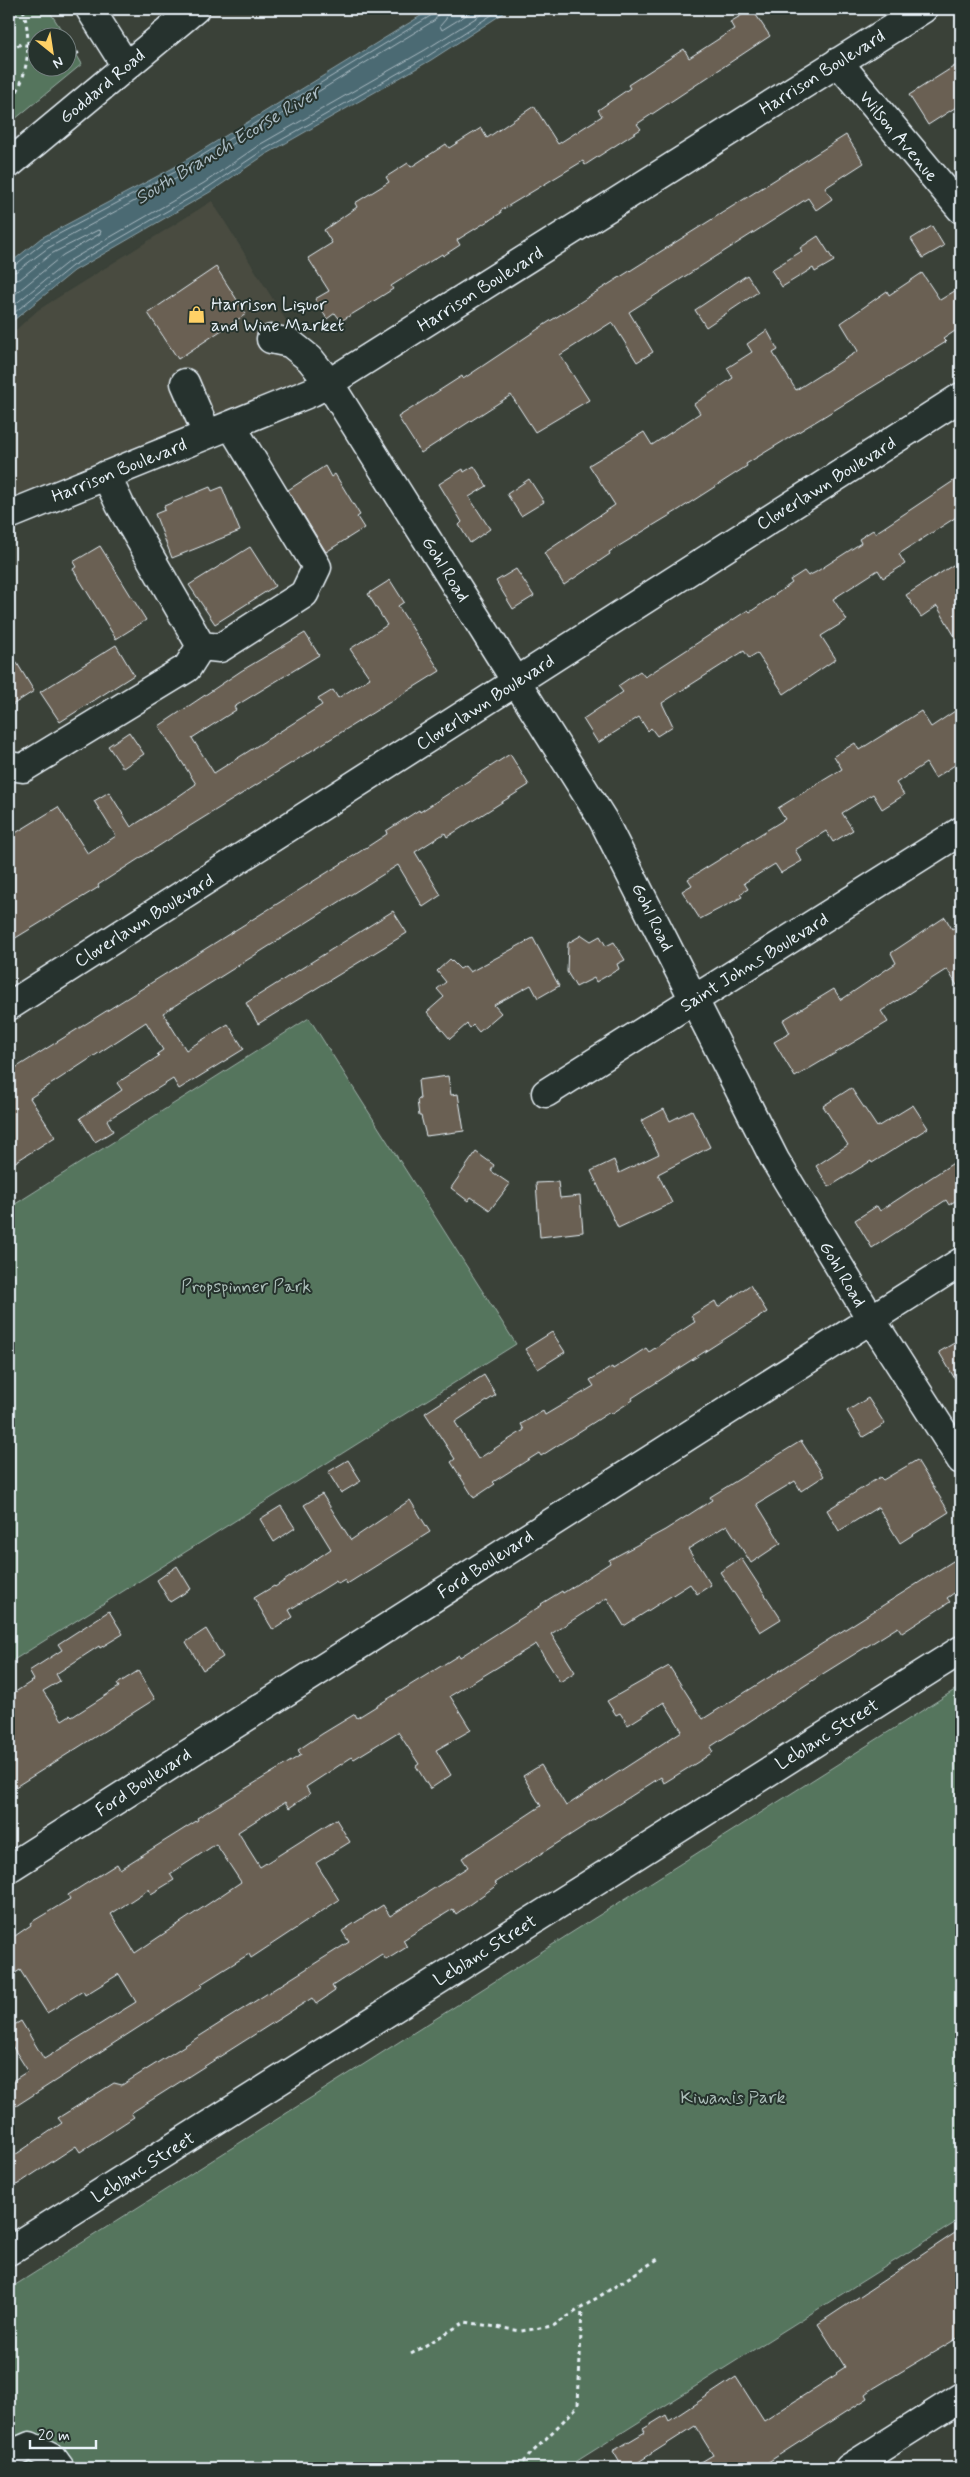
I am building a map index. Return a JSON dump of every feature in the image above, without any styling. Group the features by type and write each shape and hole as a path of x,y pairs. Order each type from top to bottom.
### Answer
{"street":[{"path":"90,9 126,66"},
{"name":"Goddard Road","path":"9,164 195,9"},
{"name":"Harrison Boulevard","path":"9,514 219,430 329,383 923,9"},
{"name":"Wilson Avenue","path":"838,62 961,209"},
{"name":"Gohl Road","path":"271,339 290,342 310,360 329,383 603,820 775,1160 871,1319 961,1460"},
{"path":"185,382 318,567 304,594 220,648 201,646"},
{"name":"Cloverlawn Boulevard","path":"9,1006 961,397"},
{"path":"106,475 120,505 201,646"},
{"path":"9,766 23,768 187,668 201,646"},
{"name":"Saint Johns Boulevard","path":"546,1093 961,831"},
{"name":"Ford Boulevard","path":"9,1868 961,1262"},
{"name":"Leblanc Street","path":"9,2252 961,1650"},
{"path":"849,2468 961,2397"},
{"path":"9,2455 30,2446 52,2457 60,2468"}],"path":[{"path":"9,105 24,74 28,46 27,22 22,9"},
{"path":"10,50 21,44 28,46"},
{"path":"411,2354 465,2322 521,2331 553,2326 660,2257"},
{"path":"517,2468 578,2406 582,2308"}],"shaded area":[{"path":"212,201 310,359 329,383 9,515 9,336 38,310"}],"green space":[{"path":"9,9 48,9 60,28 28,28 28,78 65,78 9,124"},
{"path":"78,57 82,64 78,67"},
{"name":"Propspinner Park","path":"309,1018 516,1344 9,1663 9,1208"},
{"name":"Kiwanis Park","path":"961,1686 961,2219 566,2468 9,2468 9,2289"}],"water":[{"name":"South Branch Ecorse River","path":"432,9 510,9 431,60 265,155 210,192 74,271 9,324 9,264 41,238 173,168"}],"building":[{"path":"752,9 770,36 637,124 641,129 585,165 583,161 500,211 501,213 457,240 460,245 391,286 393,289 341,321 335,313 327,319 315,299 329,291 308,258 332,243 324,230 357,207 355,203 389,182 386,177 408,163 411,167 446,144 449,148 481,128 487,138 534,106 558,144 602,116 598,110 630,88 628,85 684,49 689,58 734,29 730,22"},
{"path":"961,62 961,104 928,125 909,95"},
{"path":"846,135 864,163 825,188 832,199 816,210 808,198 629,312 653,352 637,362 612,322 560,355 589,400 535,432 511,395 421,453 398,417 462,376 463,379 547,323"},
{"path":"932,226 944,246 923,258 911,239"},
{"path":"818,236 834,261 815,272 813,268 782,287 771,270 802,251 800,248"},
{"name":"Harrison Liquor and Wine Market","path":"216,267 246,314 178,359 148,313"},
{"path":"922,273 940,300 961,287 961,327 943,339 946,342 746,464 747,466 677,511 609,552 610,554 564,585 544,553 615,505 589,465 644,432 652,445 700,413 694,404 733,378 727,368 752,352 747,344 767,330 778,350 773,353 796,390 858,351 841,323 887,291 889,295"},
{"path":"747,275 758,292 706,327 695,310"},
{"path":"325,466 331,477 335,474 360,515 357,517 364,528 326,552 288,490"},
{"path":"474,466 487,486 469,497 490,529 470,543 459,525 462,522 439,484 463,469 464,472"},
{"path":"961,476 961,514 899,554 905,564 883,578 878,570 833,599 847,620 821,636 836,659 784,694 757,653 749,658 744,651 662,703 673,726 657,736 651,728 648,731 639,717 598,743 583,719 623,692 618,686 640,671 645,677 748,610 750,612 792,583 790,580 804,571 808,576 816,572 861,543 859,539 873,530 875,533"},
{"path":"529,479 544,502 521,516 507,494"},
{"path":"210,487 212,491 222,487 240,531 172,558 155,514 165,510 164,506"},
{"path":"100,546 146,620 116,639 73,569 76,567 73,562"},
{"path":"250,547 275,586 215,624 189,585"},
{"path":"961,560 961,647 937,606 921,617 906,595"},
{"path":"516,569 534,596 513,609 496,581"},
{"path":"390,580 404,602 398,606 440,671 182,831 98,885 99,887 9,942 9,837 58,807 88,854 116,836 94,801 109,792 131,827 176,798 196,784 159,726 241,671 305,633 319,655 234,707 236,710 192,738 214,773 322,705 318,699 333,690 338,698 370,678 350,649 387,625 368,594"},
{"path":"116,645 134,675 60,722 40,692"},
{"path":"9,650 34,691 9,707"},
{"path":"961,707 961,761 935,778 926,763 896,783 904,795 882,809 873,794 842,813 853,830 833,842 826,831 795,850 802,861 781,873 775,864 744,883 748,889 740,894 742,897 700,919 682,891 692,885 688,879 785,819 778,808 842,769 834,756 855,743 859,750 921,711 931,727"},
{"path":"129,732 144,754 123,768 108,746"},
{"path":"510,754 529,785 447,837 445,833 415,852 441,895 423,907 398,865 163,1013 186,1050 228,1024 244,1049 179,1089 173,1079 107,1120 113,1131 95,1142 80,1118 122,1090 117,1083 159,1056 157,1054 163,1050 146,1022 30,1098 55,1137 9,1166 9,1072 344,862 387,834 386,831 419,810 420,812"},
{"path":"393,911 407,933 258,1024 246,1003"},
{"path":"945,917 952,929 961,924 961,992 947,969 881,1011 888,1022 795,1077 774,1042 790,1033 783,1020 834,989 841,1000 896,963 891,953"},
{"path":"582,935 591,941 600,936 606,946 614,942 625,960 617,964 619,969 596,982 594,978 576,987 567,972 568,943"},
{"path":"533,938 559,986 538,998 531,985 494,1005 501,1013 479,1032 473,1025 470,1028 467,1024 450,1039 427,1012 444,997 437,989 446,982 437,971 450,959 460,969 465,966 470,972"},
{"path":"448,1076 451,1095 458,1094 464,1131 426,1136 421,1116 419,1116 417,1100 420,1099 418,1080"},
{"path":"851,1088 877,1127 913,1105 928,1128 829,1187 816,1166 848,1145 823,1106"},
{"path":"664,1109 670,1121 692,1110 710,1147 658,1174 672,1203 618,1228 591,1171 614,1160 619,1173 659,1154 641,1121"},
{"path":"476,1152 494,1165 491,1171 510,1184 490,1210 471,1197 468,1201 451,1188"},
{"path":"961,1158 961,1197 949,1205 946,1200 872,1248 855,1220 877,1206 880,1211"},
{"path":"558,1182 560,1198 580,1196 583,1232 540,1237 536,1183"},
{"path":"750,1285 767,1312 632,1398 633,1400 611,1414 610,1412 541,1456 539,1453 493,1482 495,1484 474,1498 451,1462 455,1459 425,1413 484,1375 496,1395 455,1422 478,1459 524,1430 521,1424 543,1411 545,1415 594,1386 590,1380 612,1367 613,1369 646,1348 649,1352 695,1322 691,1316 715,1301 718,1307"},
{"path":"552,1332 565,1352 538,1369 525,1349"},
{"path":"961,1339 961,1389 939,1352"},
{"path":"868,1398 885,1424 863,1437 847,1411"},
{"path":"801,1441 824,1476 801,1491 795,1481 757,1504 781,1543 751,1563 727,1525 688,1549 711,1585 697,1594 690,1584 624,1626 607,1598 551,1634 575,1672 560,1682 536,1644 450,1696 471,1730 436,1750 451,1775 430,1789 416,1766 419,1764 398,1732 354,1759 352,1757 306,1787 310,1794 289,1808 285,1802 238,1832 260,1867 336,1819 350,1842 316,1863 339,1900 251,1958 249,1954 201,1984 203,1986 16,2106 9,2093 9,2083 28,2071 9,2041 9,2028 21,2021 44,2059 136,2002 119,1974 85,1995 83,1991 47,2013 20,1970 9,1977 9,1940 31,1925 30,1923 70,1899 68,1895 117,1864 120,1869 198,1820 197,1818 301,1755 298,1750 322,1734 355,1714 357,1718 459,1655 460,1657 541,1604 562,1591 563,1593 610,1563 609,1560 665,1530 712,1500 710,1497","holes":["216,1844 241,1882 135,1953 111,1914 149,1889 151,1894 174,1880 170,1874"]},
{"path":"348,1460 361,1481 341,1493 328,1472"},
{"path":"917,1460 949,1512 900,1543 878,1507 839,1531 827,1510 880,1477 883,1480"},
{"path":"322,1494 351,1540 410,1500 430,1532 347,1584 345,1580 338,1584 336,1581 289,1610 293,1617 273,1630 254,1598 275,1587 331,1549 304,1505"},
{"path":"281,1506 295,1528 274,1542 260,1519"},
{"path":"961,1556 961,1588 947,1598 950,1602 902,1633 898,1627 821,1675 710,1747 713,1752 698,1762 664,1783 661,1777 495,1883 497,1885 456,1914 453,1909 403,1940 407,1947 386,1960 382,1954 332,1986 335,1991 316,2004 312,1998 131,2113 134,2117 80,2152 76,2146 9,2190 9,2159 62,2123 58,2118 114,2083 122,2085 349,1942 342,1931 383,1905 390,1916 468,1867 462,1858 541,1806 523,1776 541,1765 566,1806 682,1731 664,1702 628,1725 620,1713 616,1715 607,1701 669,1666 703,1719"},
{"path":"741,1558 781,1619 760,1632 720,1572"},
{"path":"177,1566 191,1589 170,1602 157,1580"},
{"path":"109,1611 123,1634 100,1648 99,1646 56,1674 60,1681 43,1691 62,1720 70,1715 72,1717 119,1687 117,1684 138,1671 155,1699 9,1791 9,1696 34,1680 29,1671 62,1650 58,1644"},
{"path":"206,1629 223,1657 203,1670 186,1642"},
{"path":"961,2229 961,2336 874,2388 866,2394 868,2398 759,2468 691,2468 713,2455 695,2426 629,2468 623,2468 613,2451 645,2432 643,2429 666,2415 669,2421 736,2377 764,2421 837,2374 845,2367 818,2324"}],"place":[{"name":"Harrison Liquor and Wine Market","path":"197,314"}]}
